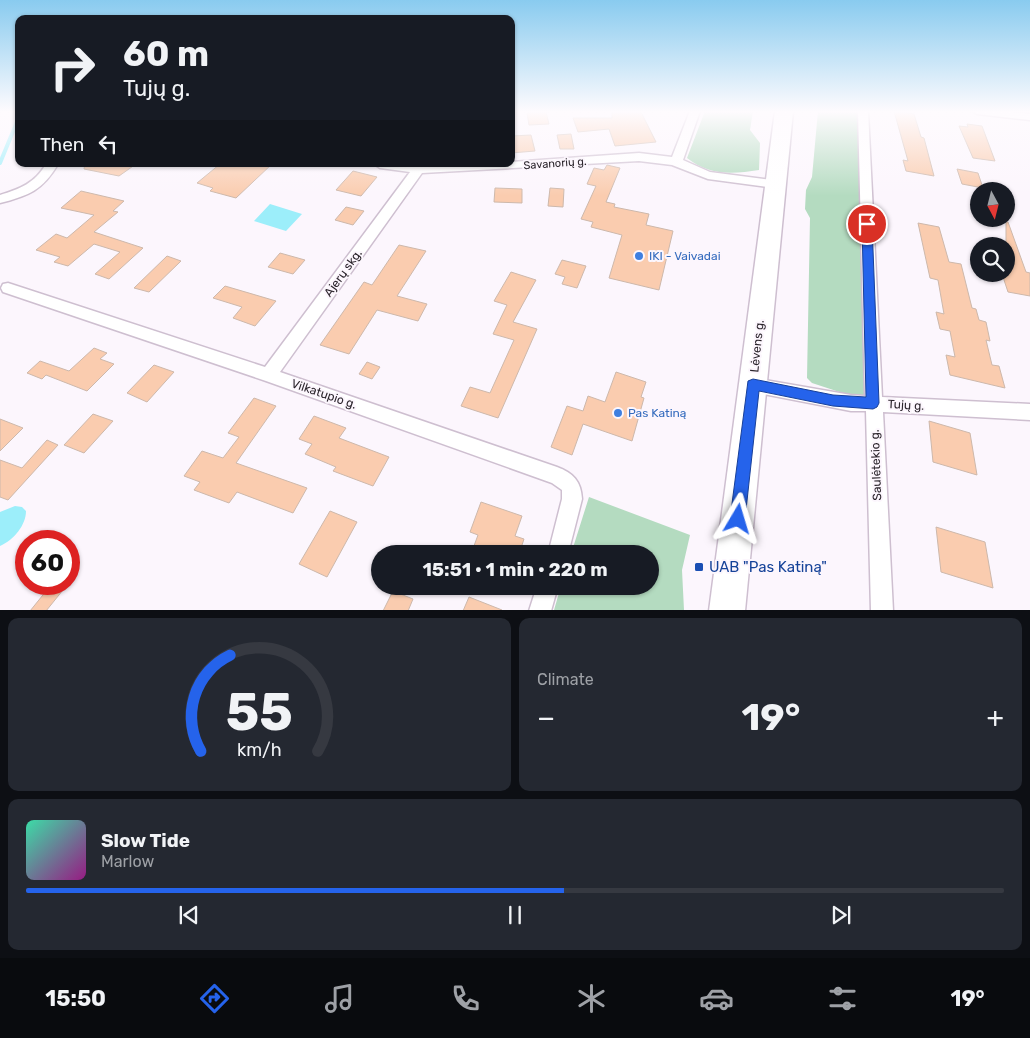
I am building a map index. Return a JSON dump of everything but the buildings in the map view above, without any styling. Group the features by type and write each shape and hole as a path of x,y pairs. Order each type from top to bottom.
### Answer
{"main road":[{"name":"Lėvens g.","path":"727,610 780,139"}],"street":[{"path":"676,162 684,139"},
{"name":"Saulėtekio g.","path":"864,139 882,610"},
{"name":"Savanorių g.","path":"515,164 639,157 658,158 676,162 708,175 775,184"},
{"path":"0,199 38,185 50,167"},
{"name":"Savanorių g.","path":"399,167 418,170 458,167"},
{"name":"Ajerų skg.","path":"268,375 418,170"},
{"name":"Vilkatupio g.","path":"8,288 268,375 557,476 569,484 573,493 561,545"},
{"name":"Tujų g.","path":"753,385 833,401 1030,412"},
{"path":"540,610 545,595"}],"green space":[{"path":"694,139 757,139 760,143 759,170 731,173 713,171 695,164 687,158"},
{"path":"815,139 864,139 873,403 812,383 807,378 810,218 805,209 806,190 812,177"},
{"path":"589,497 690,535 682,570 684,610 554,610 558,595 659,595 659,545 574,545"}],"water":[{"path":"270,204 302,214 286,231 254,221"},
{"path":"15,506 22,507 26,511 21,527 19,530 15,530 14,536 0,546 0,512"}],"waterway":[{"path":"0,163 10,139"}],"place":[{"name":"IKI - Vaivadai","path":"639,256"},
{"name":"Pas Katiną","path":"618,413"},
{"name":"UAB \"Pas Katiną\"","path":"699,567"}],"route":[{"path":"738,519 753,385 833,401 873,403 867,224"}]}
